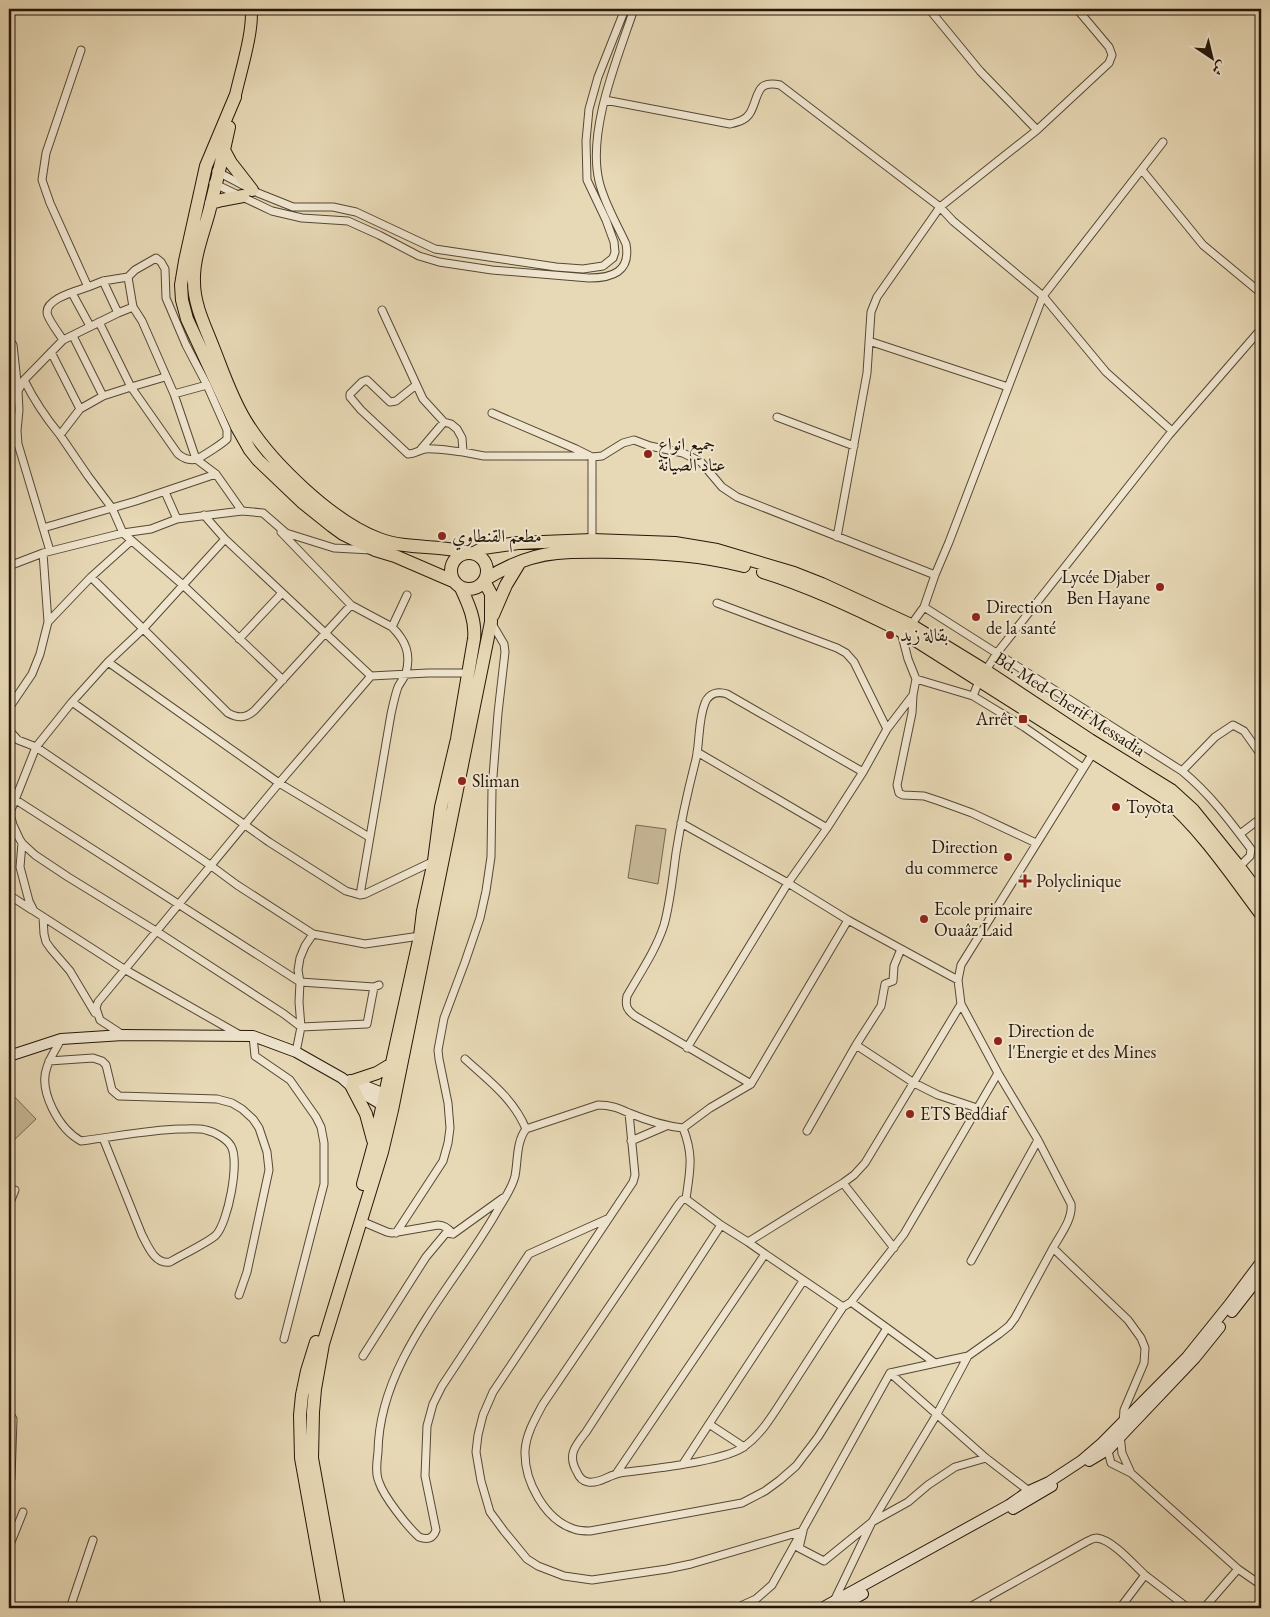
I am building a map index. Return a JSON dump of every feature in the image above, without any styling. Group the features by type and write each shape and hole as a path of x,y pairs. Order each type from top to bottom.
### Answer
{"highway":[{"path":"235,98 218,178 197,258 194,280 195,296 202,319 230,390 245,420 263,446 289,474 334,514 349,524 387,542 398,545 453,548 479,556 486,564 487,574 485,580 474,589 457,584 403,559 375,550 332,526 302,502 258,460 237,427 187,318 182,300 181,285 184,260 206,166 235,98"},
{"path":"211,203 248,193 224,150"},
{"name":"Bd. Med-Cherif Messadia","path":"471,553 483,548 518,543 592,540 675,544 717,550 794,573 822,584 906,628 1171,790 1192,810 1239,866 1261,896"},
{"path":"328,1608 301,1458 300,1415 302,1395 307,1372 374,1144 389,1102 392,1064 420,936 423,911 434,861 441,807 469,672 475,628 473,618 450,570 452,564 459,556 471,553"},
{"name":"Bd. Med-Cherif Messadia","path":"485,580 500,570 520,562 557,553 655,553 697,556 746,567 789,581 906,628"},
{"path":"339,1608 312,1458 312,1412 318,1367 323,1344 361,1221 389,1102 491,622 506,584 520,562"},
{"path":"485,580 491,594 491,622"},
{"name":"Bd. Med-Cherif Messadia","path":"983,676 1093,753 1163,797 1180,811 1261,914"},
{"path":"374,1144 366,1114 349,1082 377,1073 392,1064"}],"main road":[{"path":"235,98 248,39 252,15 251,9"}],"street":[{"path":"206,166 218,178 248,193 293,207 333,207 356,212 435,249 556,267 583,269 603,266 613,258 615,252 614,242 588,180 586,142 589,109 598,77 625,9"},
{"path":"203,180 218,178 248,193 272,211 290,216 348,221 419,256 438,262 492,270 573,277 602,278 609,276 622,269 628,257 626,244 603,193 599,179 596,158 597,136 605,100 634,9"},
{"path":"929,9 980,71 1037,130"},
{"path":"837,538 867,373 871,312 877,297 940,207 1037,130 1110,63 1112,55 1109,47 1078,9"},
{"path":"81,50 46,153 42,180 50,203 88,287"},
{"path":"605,100 730,124 740,122 750,113 756,96 763,86 772,83 780,85 940,207 953,221 1043,296 1106,372 1172,431"},
{"path":"1036,843 972,813 924,796 903,795 899,793 897,785 912,713 916,679 908,659 906,628 924,607 935,574 1043,296 1163,142"},
{"path":"1142,170 1203,245 1261,293"},
{"path":"63,340 47,315 48,307 54,300 103,281 128,277 135,270 156,258 161,262 165,269 166,298 186,345 207,385 227,430 227,439 196,459"},
{"path":"128,277 132,308 142,321 174,394 196,459"},
{"path":"103,281 118,313"},
{"path":"72,293 90,326"},
{"path":"18,391 24,380 63,340 132,308"},
{"path":"382,310 423,399 444,422 451,424 457,429 462,438 463,452"},
{"path":"99,322 131,387 178,454 184,458 196,459 216,474 242,511"},
{"path":"973,696 997,653 1172,431 1261,329"},
{"path":"72,336 103,396"},
{"path":"9,339 13,345 18,391 19,410 16,431 18,444 43,528 46,552 48,622 40,654 32,674 9,708"},
{"path":"869,341 1008,388"},
{"path":"51,352 80,409"},
{"path":"60,435 80,409 103,396 165,377"},
{"path":"24,380 44,416 60,435 112,508 123,533 183,585 282,680"},
{"path":"416,385 396,401 390,402 367,380 362,382 350,394 350,397 408,454 421,450 444,422"},
{"path":"174,394 207,385"},
{"path":"492,413 576,449 590,457"},
{"path":"777,416 854,446"},
{"path":"421,450 463,452 484,456 590,457 602,456 623,443 634,440 650,446 683,453 701,462 722,487 736,497 837,538 935,574"},
{"path":"590,457 592,540"},
{"path":"43,528 165,492 216,474"},
{"path":"165,492 177,519"},
{"path":"9,566 46,552 123,533 151,530 177,519 242,511 263,513 286,533 334,548 375,550 387,542"},
{"path":"263,513 350,605 392,628 400,635 406,645 408,653 406,674 398,689 391,714 360,895"},
{"path":"204,515 225,539 370,676"},
{"path":"16,800 180,903 300,982 376,986 367,1024 301,1028 284,1014 156,931 68,878 35,855 22,843 13,825 11,810 36,747 72,702 108,662 144,628 225,539"},
{"path":"48,622 91,577 131,541"},
{"path":"91,577 228,713 238,718 249,715 326,634 350,605"},
{"path":"239,639 282,593"},
{"path":"392,628 407,595"},
{"path":"716,603 846,653 854,662 887,729"},
{"path":"924,607 1182,771 1196,782 1240,834 1251,852 1247,860 1239,866"},
{"path":"396,1233 443,1161 448,1143 450,1128 448,1103 439,1058 439,1044 444,1018 480,918 491,857 493,780 504,652 504,644 491,622"},
{"path":"108,662 279,783 369,837"},
{"path":"100,1020 96,1008 98,1002 210,865 370,676 469,672"},
{"path":"916,679 973,696 1024,727 1083,768"},
{"path":"751,1084 635,1016 626,1006 627,996 659,939 665,923 681,824 697,752 705,702 710,696 721,692 727,694 863,772"},
{"path":"687,1048 788,883 827,828 863,772 887,729 913,695"},
{"path":"72,702 245,825 346,891 360,895 434,861"},
{"path":"1182,771 1215,737 1233,725 1244,731 1261,755"},
{"path":"9,730 18,740 36,747 237,885 313,934 365,944 420,936"},
{"path":"697,752 827,828"},
{"path":"736,1608 756,1599 772,1585 890,1373 968,1356 1009,1326 1070,1217 1071,1204 1038,1140 998,1073 961,1004 958,980 961,965 1093,753"},
{"path":"1240,834 1261,818"},
{"path":"681,824 788,883 848,920 958,980"},
{"path":"22,843 20,867 29,901 34,911"},
{"path":"9,896 124,969 241,1035"},
{"path":"43,917 46,942 70,971 100,1020 123,1035"},
{"path":"607,1219 529,1254 442,1386 433,1404 427,1426 426,1476 436,1530 432,1537 424,1539 416,1534 388,1500 378,1481 378,1436 383,1406 394,1375 419,1331 483,1236 506,1196 514,1178 520,1139 526,1129 598,1105 619,1107 666,1126 683,1128 710,1108 751,1084 848,920"},
{"path":"296,1052 301,1028 298,970 305,946 313,934"},
{"path":"807,1131 856,1045 881,1006 885,984 893,981 894,966 901,949"},
{"path":"748,1242 843,1183 865,1163 961,1004"},
{"path":"9,1056 62,1039 123,1035 253,1036 296,1052 389,1102"},
{"path":"253,1036 255,1056 290,1080 316,1117 321,1127 324,1144 324,1184 284,1339"},
{"path":"62,1039 46,1068 45,1090 50,1105 74,1137 81,1141 103,1138 162,1130 207,1130 223,1138 231,1145 234,1153 234,1169 226,1213 221,1227 215,1236 170,1262 160,1262 142,1235 103,1138"},
{"path":"856,1045 914,1083 938,1095 977,1108"},
{"path":"49,1061 94,1058 106,1065 112,1090 118,1096 217,1099 236,1105 253,1119 263,1136 269,1170 247,1272 239,1295"},
{"path":"466,1059 510,1100 526,1129"},
{"path":"721,1225 577,1444 572,1454 572,1462 579,1477 584,1480 596,1482 616,1474 720,1457 744,1448 763,1429 843,1307 851,1302 904,1234 998,1073"},
{"path":"629,1112 633,1182 493,1392 483,1415 476,1452 480,1481 490,1512 527,1559 538,1566 564,1576 592,1580 667,1570 803,1531"},
{"path":"632,1141 666,1126"},
{"path":"683,1128 691,1154 686,1199"},
{"path":"971,1261 1038,1140"},
{"path":"843,1183 894,1248"},
{"path":"9,1205 15,1190"},
{"path":"363,1356 426,1257 446,1233 453,1234 506,1196"},
{"path":"686,1199 721,1225 843,1307"},
{"path":"686,1199 682,1200 678,1205 535,1418 525,1452 528,1474 535,1494 545,1508 560,1523 575,1530 590,1531 730,1507 753,1498 780,1480 796,1466 818,1437 887,1328"},
{"path":"361,1221 387,1232 396,1233 443,1225 453,1234"},
{"path":"1053,1248 1128,1320 1141,1338 1145,1348 1144,1363 1124,1410 1120,1429 1122,1453 1131,1473"},
{"path":"616,1474 765,1254"},
{"path":"822,1608 836,1604 1036,1496 1106,1446 1169,1379 1261,1262"},
{"path":"1169,1379 1195,1358 1261,1275"},
{"path":"683,1464 803,1281"},
{"path":"851,1302 935,1364"},
{"path":"836,1604 872,1522 937,1414 968,1356"},
{"path":"890,1373 986,1458 1030,1491"},
{"path":"9,1413 13,1420 9,1488"},
{"path":"709,1424 744,1448"},
{"path":"1106,1446 1111,1463 1131,1473 1238,1569 1261,1585"},
{"path":"836,1604 851,1593 1049,1482 1106,1446"},
{"path":"803,1531 799,1548 824,1560 872,1522 908,1502 955,1467 986,1458"},
{"path":"9,1547 23,1512"},
{"path":"968,1608 1095,1538 1112,1544 1145,1575 1188,1608"},
{"path":"70,1608 93,1540"},
{"path":"1204,1608 1238,1569"},
{"path":"1120,1608 1145,1575"},
{"path":"984,1599 991,1608"}],"shaded area":[{"path":"636,825 666,829 658,884 628,878"},
{"path":"9,1091 36,1119 9,1145"}],"place":[{"name":"جميع انواع عتاد الصيانة","path":"648,454"},
{"name":"مطعم القنطاوي","path":"442,536"},
{"name":"Lycée Djaber Ben Hayane","path":"1160,587"},
{"name":"Direction de la santé","path":"976,617"},
{"name":"بقالة زيد","path":"890,635"},
{"name":"Arrêt","path":"1023,719"},
{"name":"Sliman","path":"462,781"},
{"name":"Toyota","path":"1116,807"},
{"name":"Direction du commerce","path":"1008,857"},
{"name":"Polyclinique","path":"1025,881"},
{"name":"Ecole primaire Ouaâz Laid","path":"924,919"},
{"name":"Direction de l'Energie et des Mines","path":"998,1041"},
{"name":"ETS Beddiaf","path":"910,1114"}]}
